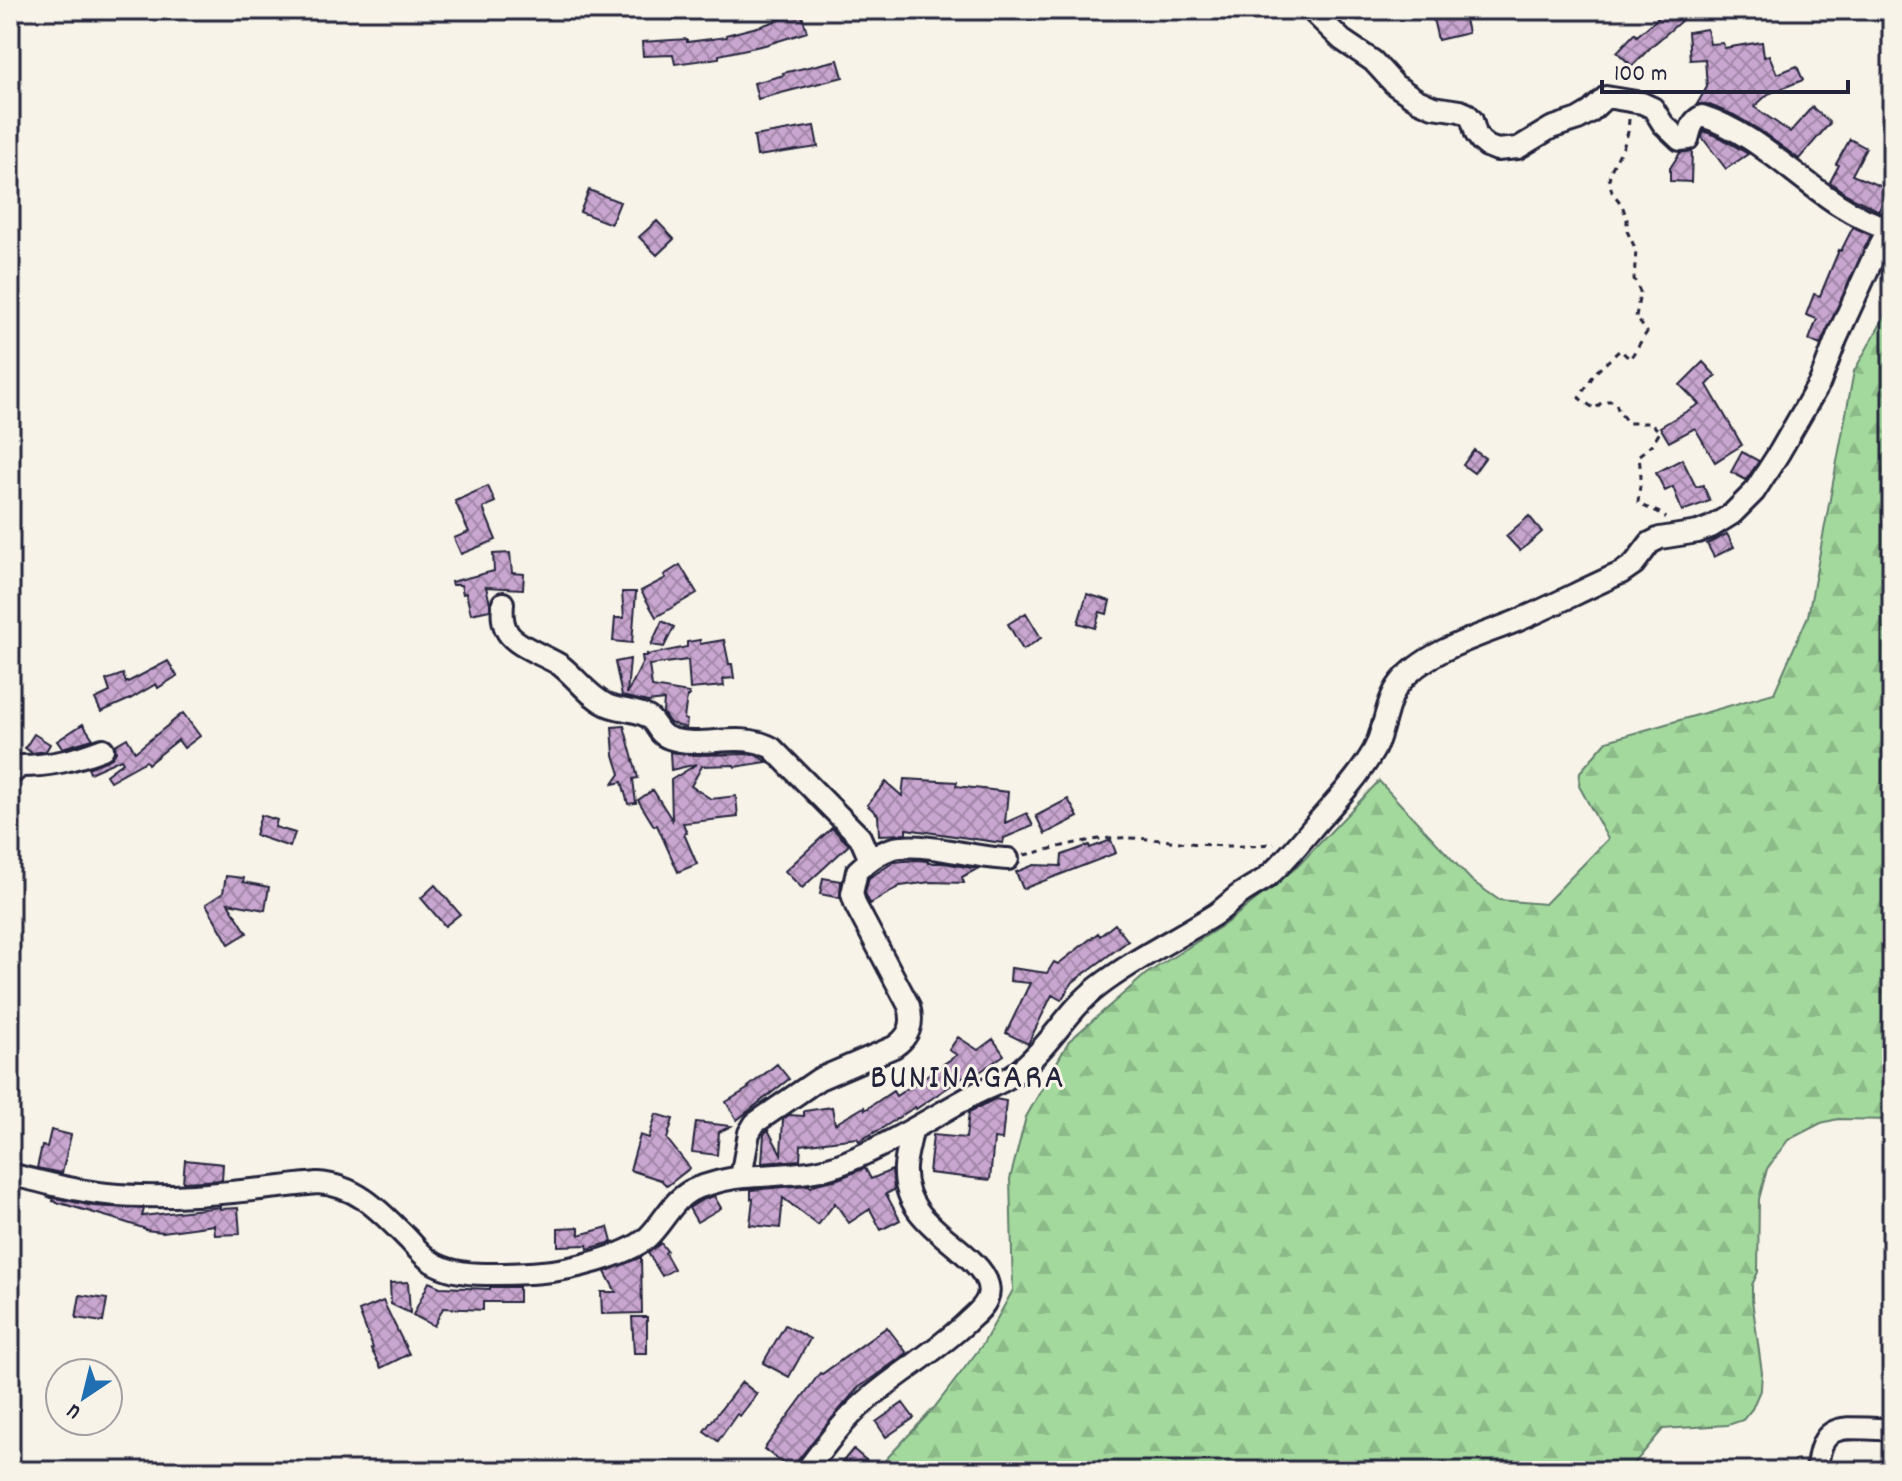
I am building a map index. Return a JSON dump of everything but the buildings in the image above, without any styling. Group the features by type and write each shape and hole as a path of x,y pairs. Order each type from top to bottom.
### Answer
{"street":[{"path":"10,1174 97,1193 121,1195 175,1196 329,1184 347,1189 375,1206 435,1264 466,1274 545,1272 620,1253 647,1238 674,1203 689,1191 741,1177 828,1169 912,1131 1019,1072 1096,988 1217,913 1285,860 1348,786 1375,748 1394,693 1409,674 1448,649 1518,621 1621,573 1634,564 1650,543 1660,538 1698,532 1732,514 1754,492 1768,471 1820,382 1837,337 1890,225 1864,219 1837,205 1787,165 1728,125 1702,116 1691,126 1688,139 1680,140 1663,124 1653,108 1613,97 1606,97 1578,119 1551,128 1518,148 1497,150 1481,141 1467,114 1433,107 1395,85 1373,61 1342,40 1311,10"},
{"path":"503,603 505,630 512,639 562,667 606,705 644,714 667,738 762,742 772,748 860,837 870,860"},
{"path":"10,775 20,766 73,761 103,749"},
{"path":"741,1177 749,1133 755,1123 819,1079 894,1047 910,1031 912,1018 909,1006 852,894 857,871 882,853 899,847 922,847 1008,859"},
{"path":"806,1471 864,1403 962,1327 983,1307 989,1296 984,1272 919,1214 910,1196 905,1167 912,1131"},
{"path":"1817,1471 1818,1454 1828,1434 1837,1429 1892,1429"}],"path":[{"path":"1622,101 1628,110 1630,122 1609,180 1612,192 1622,205 1627,231 1636,250 1634,279 1640,292 1636,317 1647,332 1630,359 1620,350 1595,373 1579,398 1595,409 1603,401 1615,401 1628,423 1651,423 1660,432 1652,445 1639,455 1641,477 1638,502 1663,514 1678,534"},
{"path":"1008,859 1079,841 1115,838 1213,846 1268,844 1305,837"}],"green space":[{"path":"1892,304 1892,1120 1838,1119 1821,1123 1788,1140 1767,1169 1759,1199 1758,1272 1752,1285 1761,1388 1752,1409 1743,1420 1728,1425 1663,1429 1628,1471 875,1471 934,1408 983,1344 1013,1290 1010,1179 1026,1117 1069,1041 1146,974 1225,924 1297,867 1379,781 1472,881 1499,900 1545,904 1608,839 1579,786 1580,772 1607,741 1774,693 1808,616 1854,371"}],"district":[{"name":"BUNINAGARA","path":"968,1074"}]}
